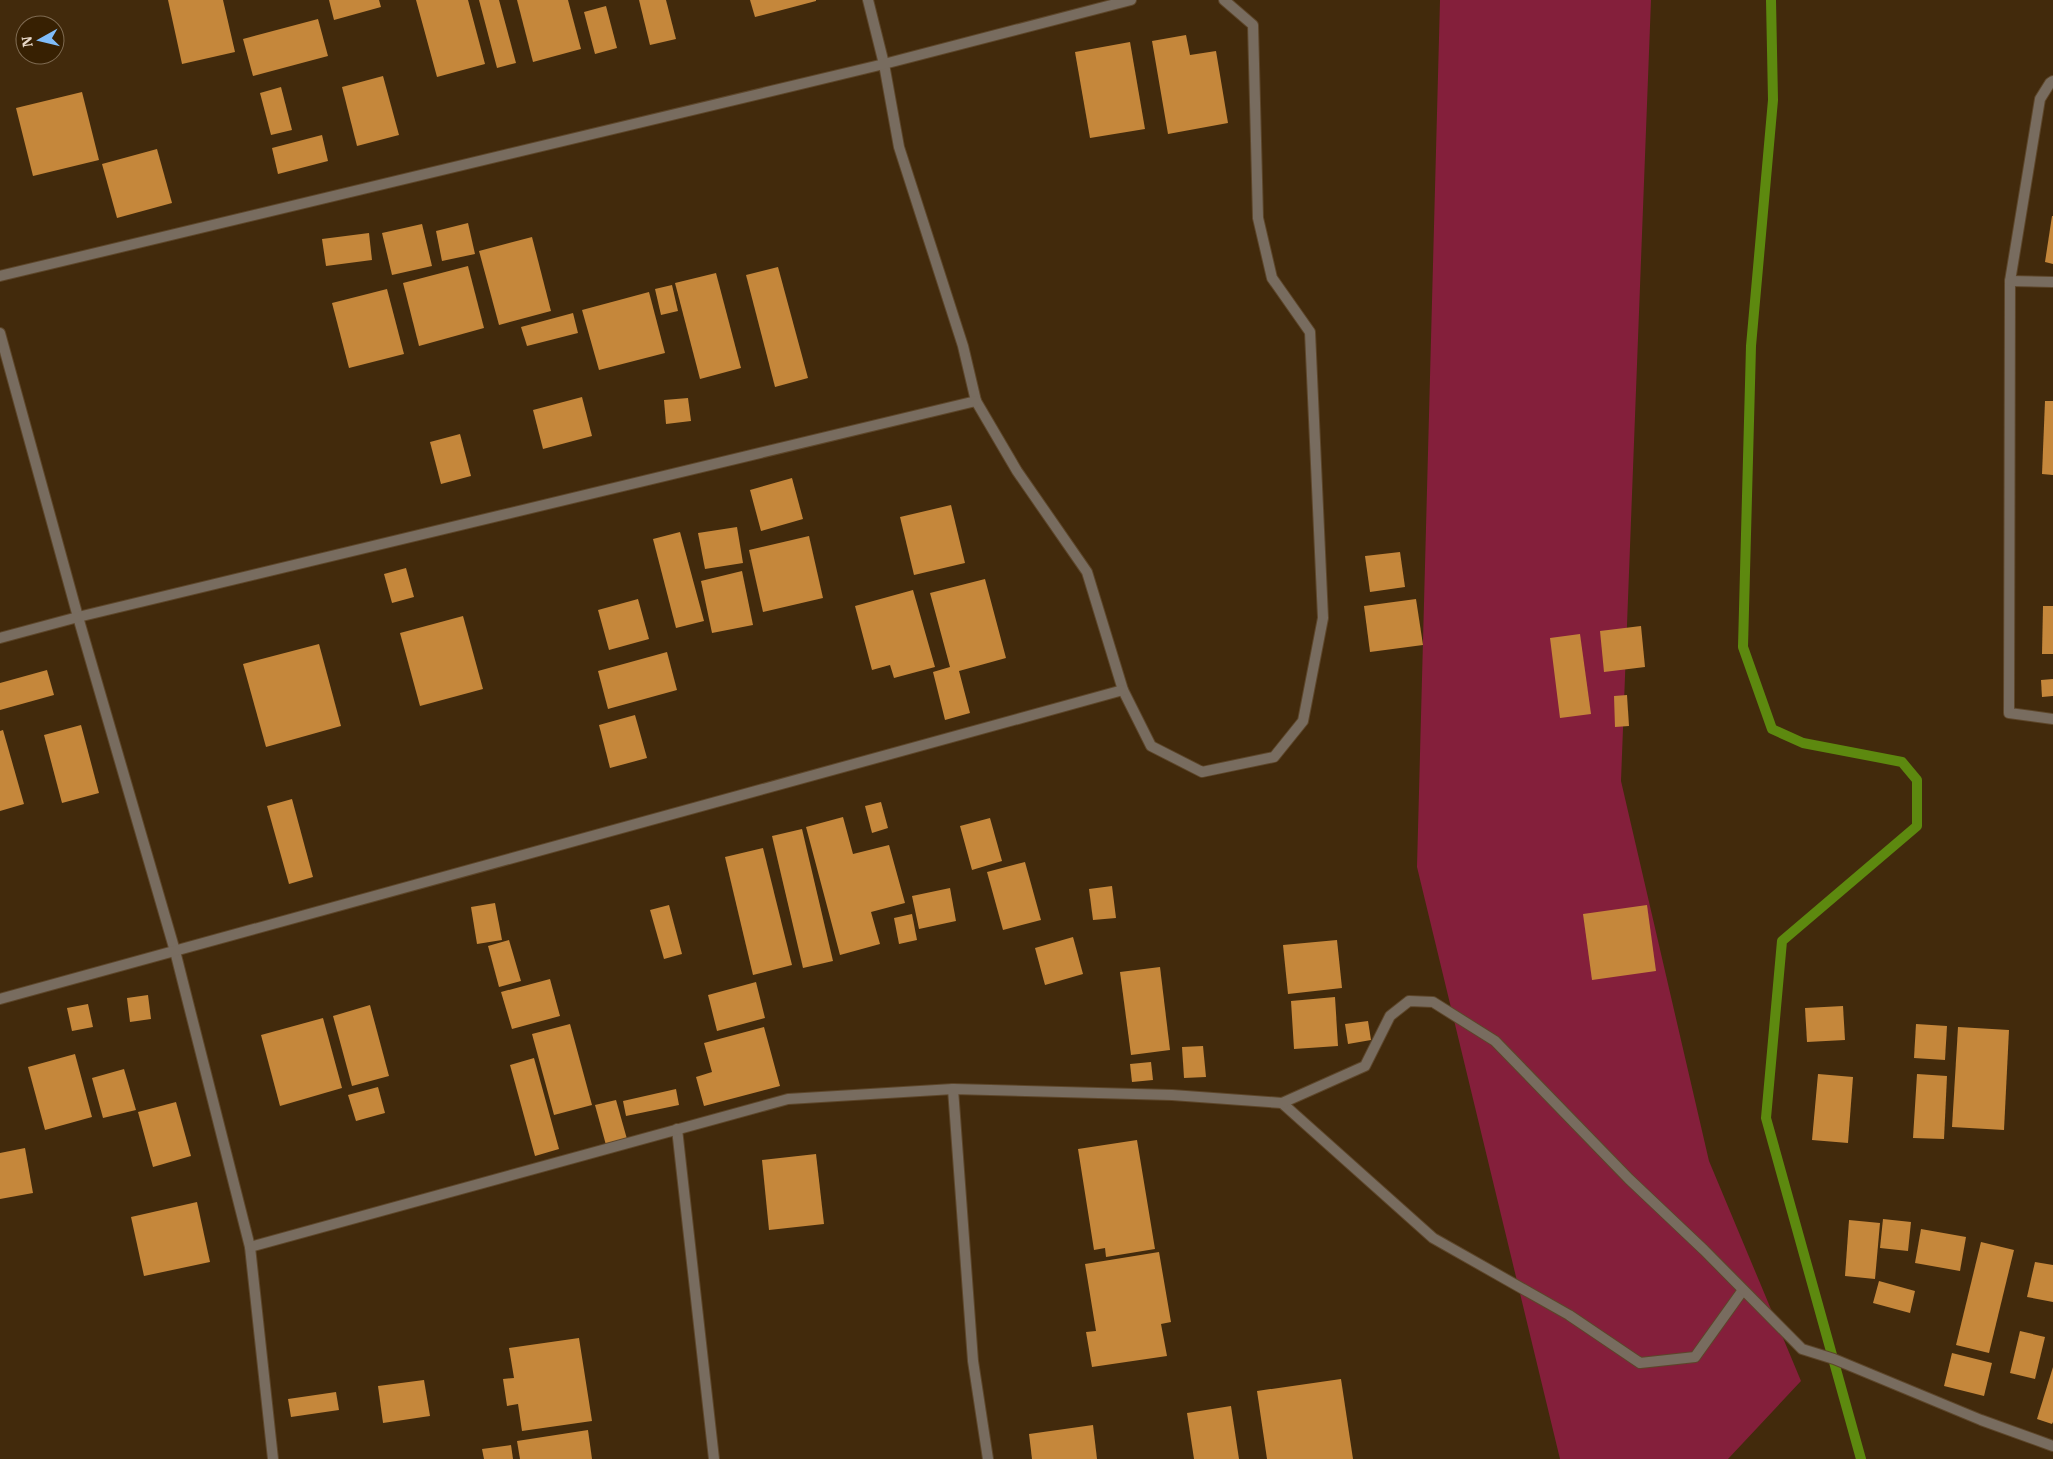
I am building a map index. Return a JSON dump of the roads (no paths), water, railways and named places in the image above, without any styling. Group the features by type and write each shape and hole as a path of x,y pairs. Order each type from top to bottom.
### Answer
{"street":[{"path":"868,0 884,64 899,147 958,329 976,401 1017,471 1087,572 1123,690 1151,746 1202,772 1274,757 1303,721 1323,618 1310,332 1272,278 1258,218 1253,25 1224,0"},
{"path":"0,276 884,64 1131,0"},
{"path":"2053,82 2050,83 2040,99 2010,281 2009,713 2053,719"},
{"path":"2010,281 2053,282"},
{"path":"0,333 78,617 175,951 250,1248 273,1459"},
{"path":"0,638 78,617 976,401"},
{"path":"0,999 1123,690"},
{"path":"250,1248 788,1099 953,1089 1172,1095 1282,1103 1366,1066 1390,1016 1409,1001 1433,1002 1495,1041 1629,1179 1802,1349 1834,1359 1981,1420 2053,1446"},
{"path":"953,1089 973,1361 988,1459"},
{"path":"1282,1103 1434,1238 1568,1315 1640,1363 1695,1357 1743,1290"},
{"path":"677,1129 714,1459"}],"waterway":[{"path":"1771,0 1773,100 1751,346 1743,647 1772,729 1803,743 1902,762 1917,780 1917,826 1782,941 1766,1118 1861,1459"}]}
